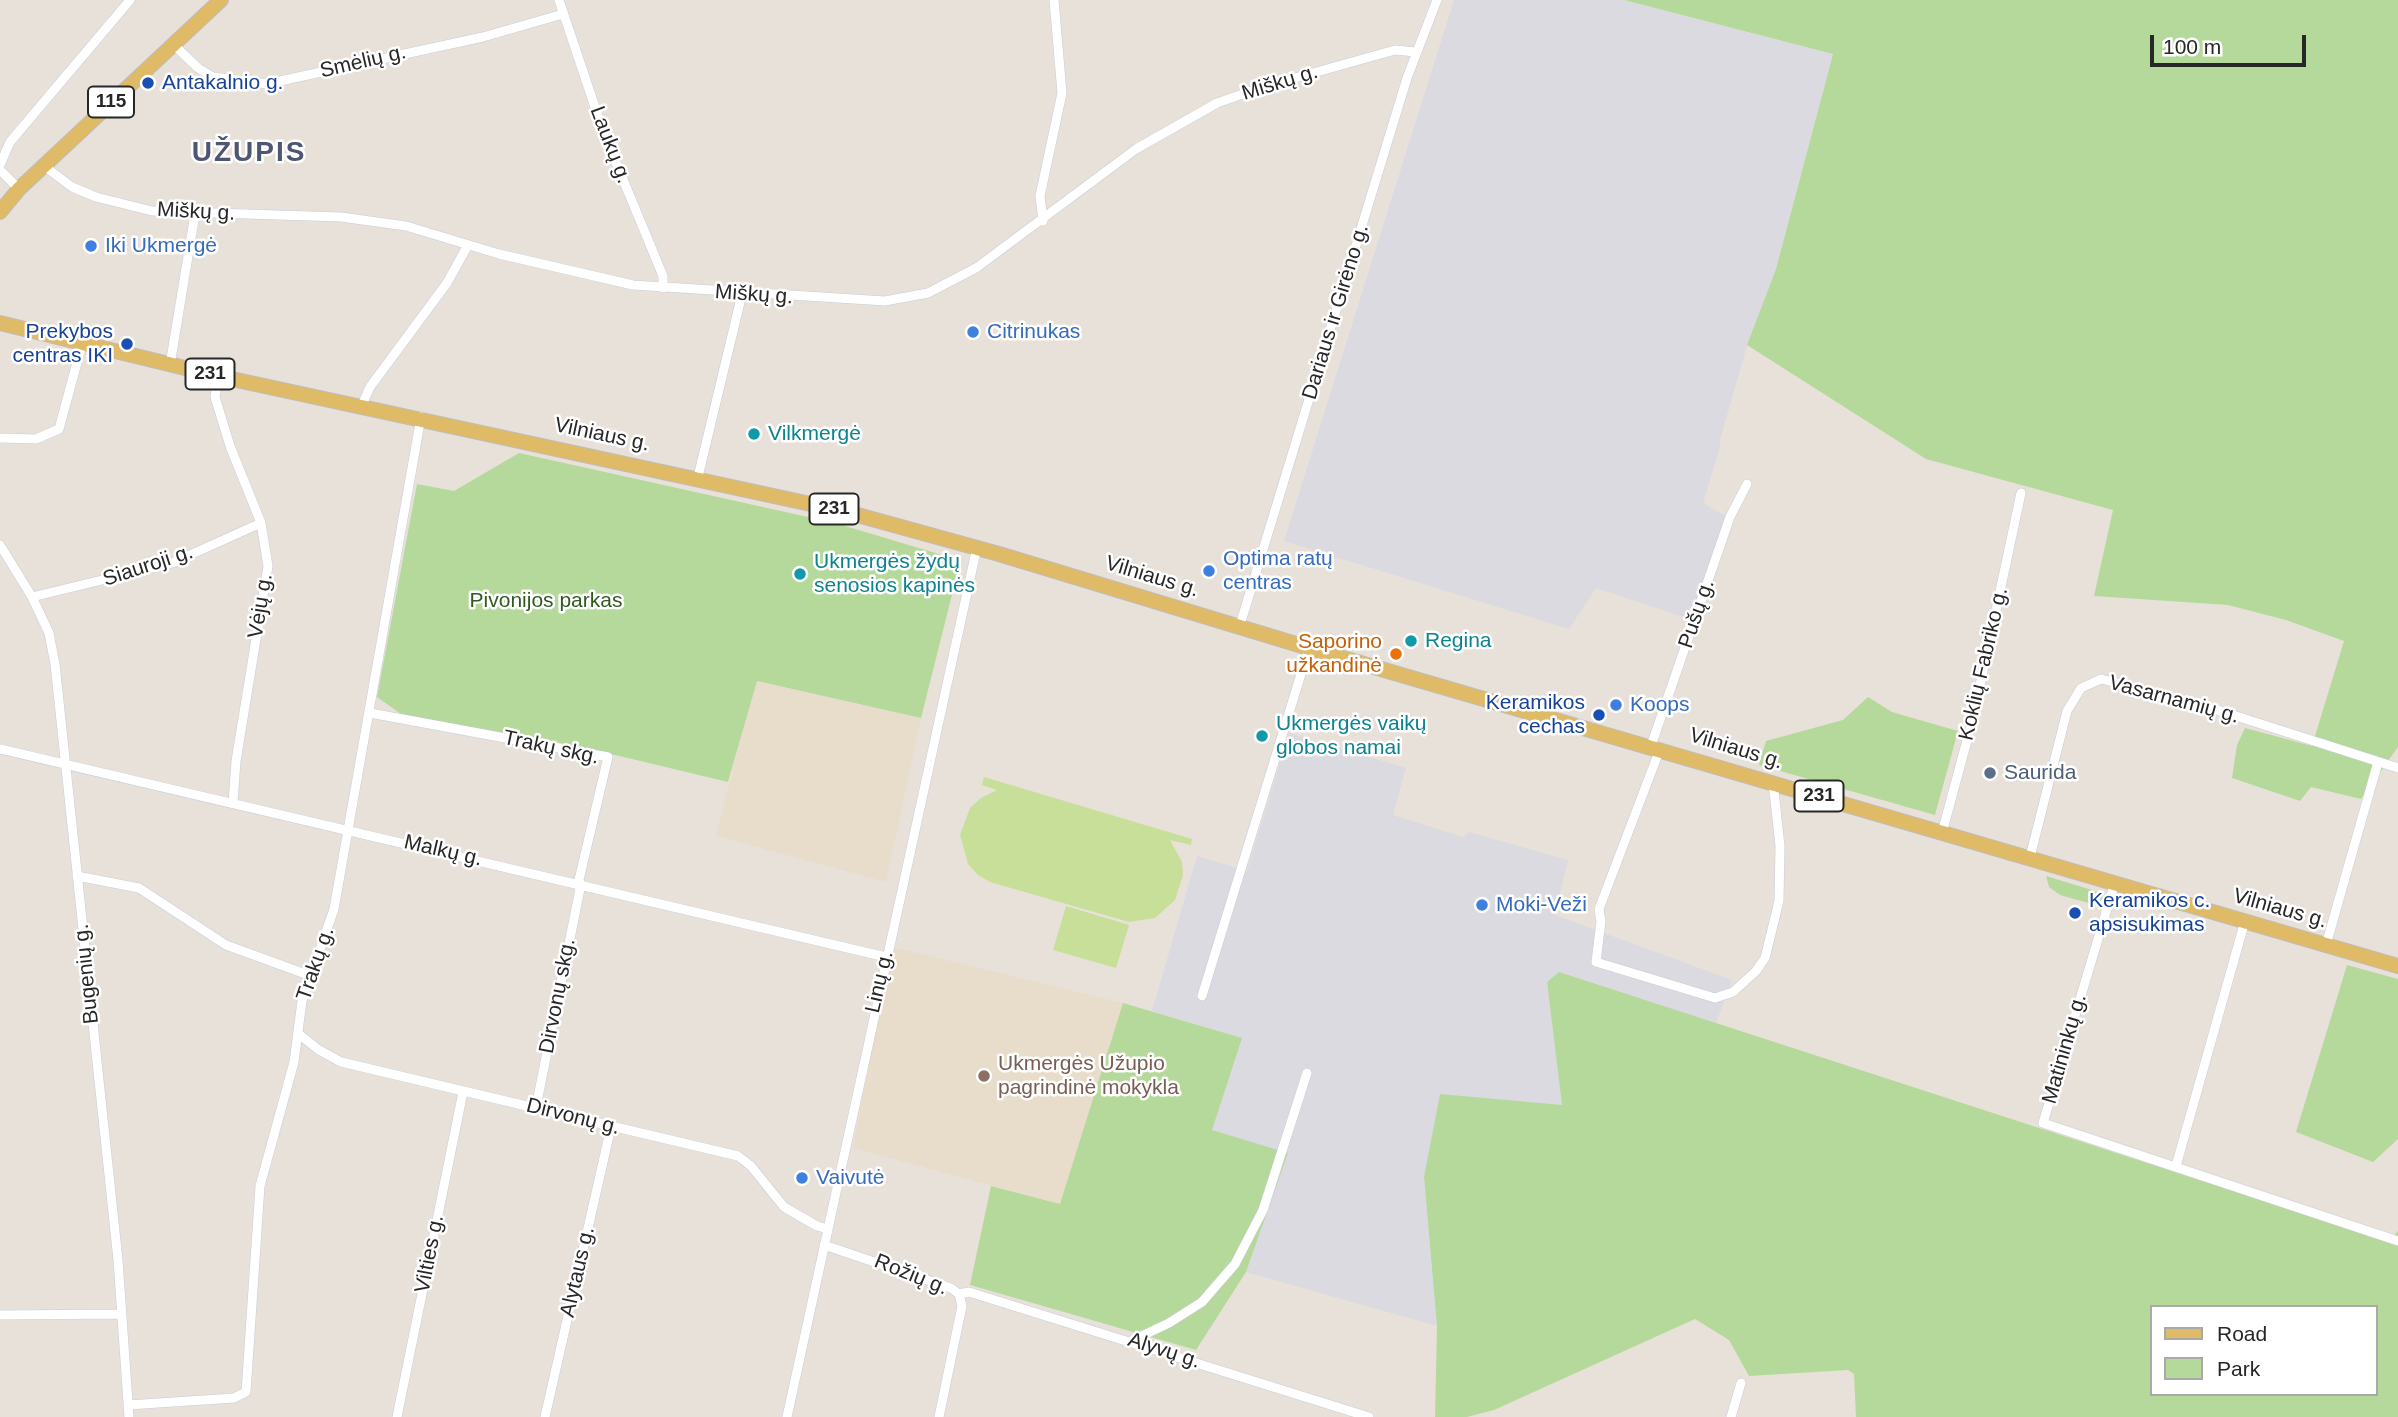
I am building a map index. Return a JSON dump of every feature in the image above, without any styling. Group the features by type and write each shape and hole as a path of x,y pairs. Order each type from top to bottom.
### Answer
{"main road":[{"name":"115","path":"0,212 19,188 221,0"},
{"name":"Vilniaus g.","path":"0,323 218,376 421,417 843,511 977,547 1309,648 1656,747 2398,966"}],"street":[{"path":"0,165 10,142 130,0"},
{"name":"Laukų g.","path":"559,0 603,131 663,276 663,288"},
{"path":"1043,221 1040,196 1062,93 1054,0"},
{"name":"Dariaus ir Girėno g.","path":"1240,625 1416,52 1437,0"},
{"name":"Smėlių g.","path":"173,44 198,68 213,77 267,83 483,37 563,14"},
{"name":"Miškų g.","path":"44,166 72,187 96,197 152,211 341,217 407,226 586,276 663,288 865,301 916,295 951,283 1043,221 1161,132 1217,103 1263,87 1395,50 1416,52"},
{"path":"0,170 19,188"},
{"path":"170,365 195,214"},
{"path":"362,405 370,387 447,284 468,245"},
{"path":"698,477 742,295"},
{"path":"0,438 36,439 59,429 82,344"},
{"name":"Vėjų g.","path":"218,376 215,397 261,523 268,566 236,761 233,803"},
{"name":"Trakų g.","path":"128,1405 234,1398 246,1392 260,1186 300,1035 298,1021 334,909 421,417"},
{"name":"Pušų g.","path":"1747,484 1730,517 1656,747 1599,909 1601,921 1596,962 1716,998 1733,992 1756,971 1765,958 1779,901 1780,846 1773,782"},
{"name":"Koklių Fabriko g.","path":"1942,833 1973,718 2021,493"},
{"name":"Siauroji g.","path":"32,597 172,564 261,523"},
{"name":"Linų g.","path":"787,1417 977,547"},
{"name":"Bugenių g.","path":"1,550 32,597 49,633 122,1314 129,1417"},
{"path":"1202,996 1309,648"},
{"name":"Vasarnamių g.","path":"2030,857 2067,711 2081,688 2101,679 2208,707 2398,768"},
{"name":"Trakų skg.","path":"370,713 608,757 579,884"},
{"name":"Malkų g.","path":"0,750 350,829 886,957"},
{"path":"2326,945 2378,762"},
{"path":"77,876 139,888 226,945 311,976"},
{"name":"Matininkų g.","path":"2115,882 2043,1123 2398,1241"},
{"name":"Dirvonų skg.","path":"536,1107 579,884"},
{"path":"2176,1166 2245,921"},
{"name":"Dirvonų g.","path":"300,1035 341,1062 738,1156 751,1166 784,1207 806,1221 828,1229"},
{"path":"1131,1341 1169,1323 1202,1301 1235,1264 1263,1210 1307,1073"},
{"name":"Vilties g.","path":"397,1417 463,1092"},
{"name":"Alytaus g.","path":"545,1417 611,1127"},
{"name":"Rožių g.","path":"824,1245 939,1283 959,1294 962,1306 939,1417"},
{"name":"Alyvų g.","path":"959,1294 969,1292 1369,1417"},
{"path":"0,1315 122,1314"},
{"path":"1731,1417 1741,1383"}],"shaded area":[{"path":"1454,0 1624,0 1833,54 1776,269 1747,346 1703,503 1728,517 1690,619 1596,588 1569,629 1284,541"},
{"path":"756,681 921,718 886,882 716,836"},
{"path":"1289,733 1406,768 1393,815 1463,837 1469,832 1568,860 1555,915 1732,980 1716,1023 1559,973 1547,982 1562,1105 1424,1177 1437,1326 1246,1272 1287,1154 1211,1131 1241,1038 1152,1011 1197,856 1247,871"},
{"name":"Ukmergės Užupio pagrindinė mokykla","path":"892,947 1123,1003 1060,1204 853,1148"}],"green space":[{"path":"1624,0 2398,0 2398,747 2361,799 2311,787 2300,801 2232,778 2237,745 2245,728 2312,746 2344,641 2286,620 2228,605 2094,596 2113,510 1926,459 1747,345 1776,269 1833,54"},
{"name":"Pivonijos parkas","path":"519,453 835,523 949,557 959,567 921,718 757,681 728,782 607,753 401,714 377,697 417,484 454,491"},
{"path":"1868,697 1892,712 1958,731 1935,815 1759,765 1766,741 1843,720"},
{"path":"984,777 1192,839 1191,845 1170,840 1182,862 1183,875 1175,900 1155,918 1129,922 990,882 978,875 968,864 960,835 970,808 981,798 997,790 982,785"},
{"path":"2046,876 2105,894 2104,899 2092,904 2060,895 2049,887"},
{"path":"1066,906 1129,925 1116,968 1053,950"},
{"path":"2347,965 2398,979 2398,1139 2373,1162 2296,1132"},
{"path":"1559,972 2390,1242 2398,1231 2398,1417 1856,1417 1854,1374 1848,1370 1749,1376 1729,1340 1695,1319 1494,1410 1467,1417 1435,1417 1437,1326 1424,1177 1440,1094 1562,1105 1547,982"},
{"path":"1123,1003 1242,1038 1212,1130 1288,1153 1246,1272 1196,1350 970,1285 991,1186 1060,1204"}],"place":[{"name":"Antakalnio g.","path":"148,83"},
{"name":"Iki Ukmergė","path":"91,246"},
{"name":"Citrinukas","path":"973,332"},
{"name":"Prekybos centras IKI","path":"127,344"},
{"name":"Vilkmergė","path":"754,434"},
{"name":"Optima ratų centras","path":"1209,571"},
{"name":"Ukmergės žydų senosios kapinės","path":"800,574"},
{"name":"Regina","path":"1411,641"},
{"name":"Saporino užkandinė","path":"1396,654"},
{"name":"Koops","path":"1616,705"},
{"name":"Keramikos cechas","path":"1599,715"},
{"name":"Ukmergės vaikų globos namai","path":"1262,736"},
{"name":"Saurida","path":"1990,773"},
{"name":"Moki-Veži","path":"1482,905"},
{"name":"Keramikos c. apsisukimas","path":"2075,913"},
{"name":"Ukmergės Užupio pagrindinė mokykla","path":"984,1076"},
{"name":"Vaivutė","path":"802,1178"}],"district":[{"name":"UŽUPIS","path":"249,153"}]}
